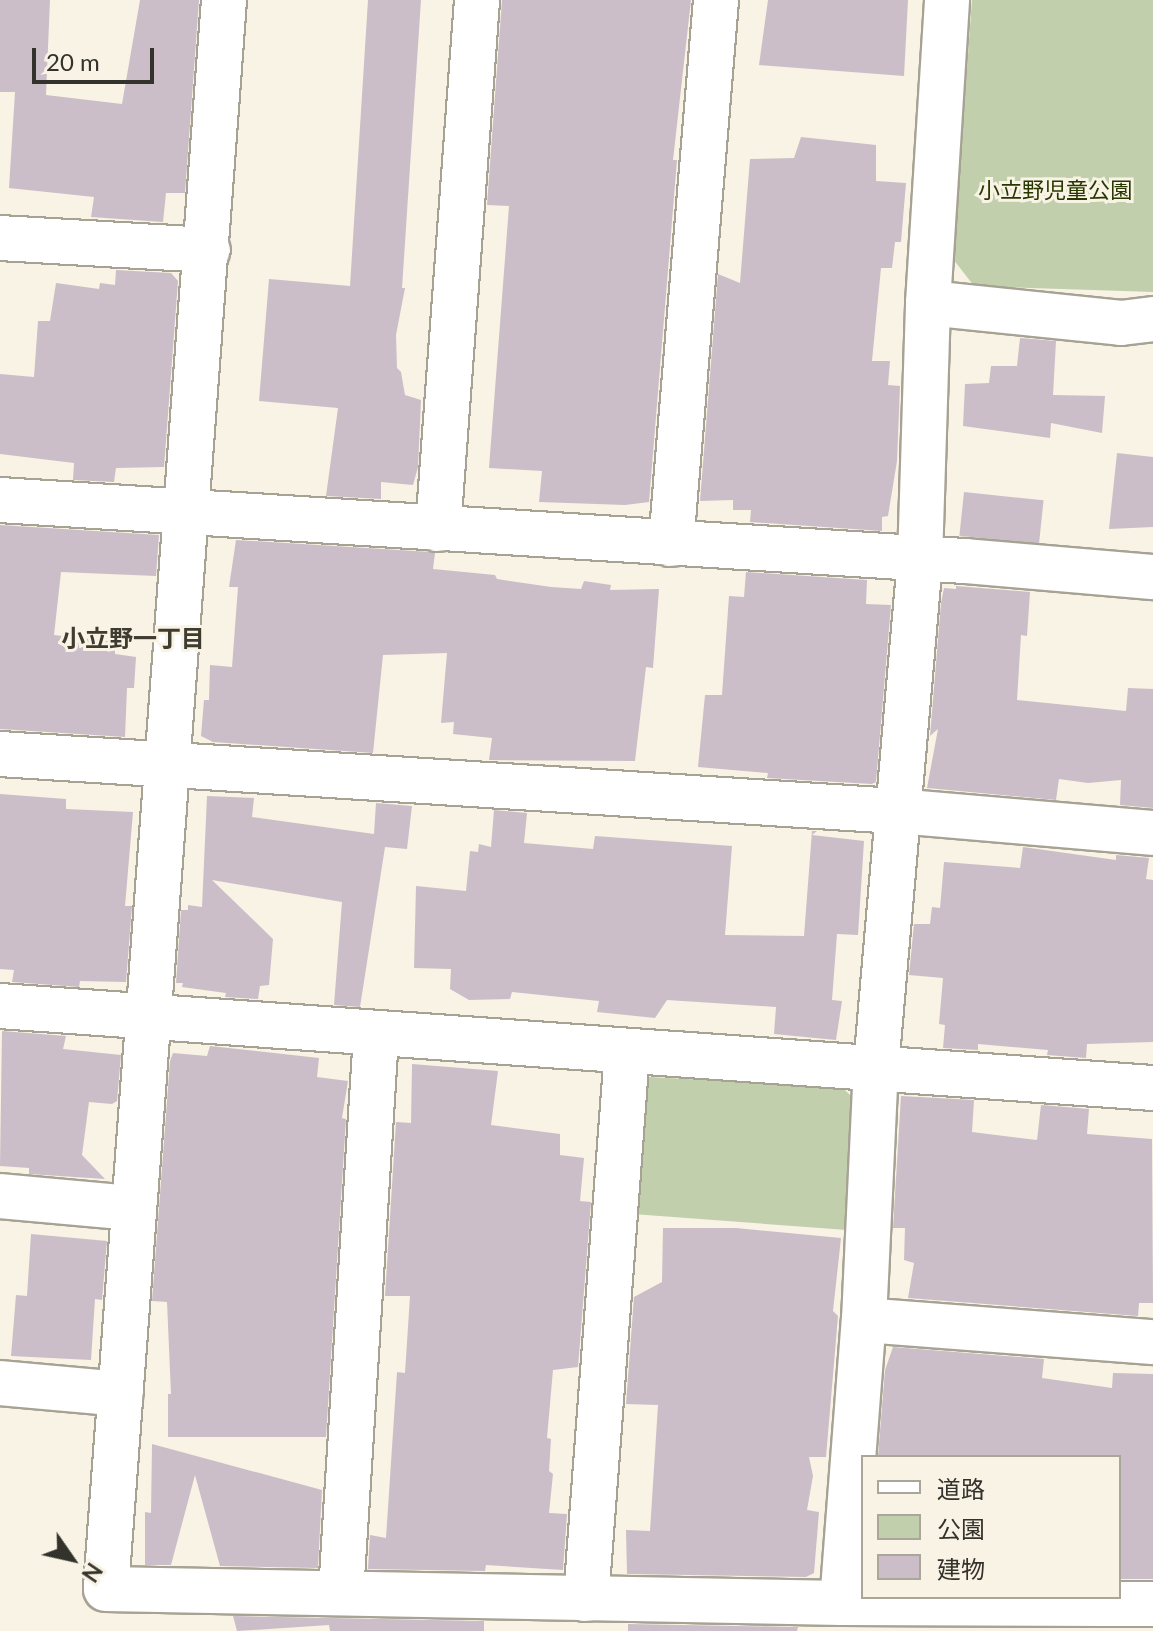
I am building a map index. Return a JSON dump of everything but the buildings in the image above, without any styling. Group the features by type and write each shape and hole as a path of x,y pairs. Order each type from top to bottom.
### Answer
{"street":[{"path":"224,0 151,1018 133,1208 106,1589 842,1603 1153,1604"},
{"path":"438,529 477,0"},
{"path":"671,544 716,0"},
{"path":"842,1603 864,1320 876,1067 920,560 928,303 947,0"},
{"path":"0,238 208,250"},
{"path":"928,303 1121,323 1153,319"},
{"path":"0,500 1153,577"},
{"path":"0,754 897,811 1153,833"},
{"path":"0,1006 1153,1088"},
{"path":"341,1593 376,1035"},
{"path":"586,1599 627,1052"},
{"path":"0,1196 133,1208"},
{"path":"864,1320 1153,1342"},
{"path":"0,1383 120,1394"}],"green space":[{"name":"小立野児童公園","path":"972,0 1153,0 1153,292 974,286 953,259"},
{"path":"649,1077 842,1087 851,1096 847,1230 633,1214 636,1097"}],"district":[{"name":"小立野一丁目","path":"133,638"}]}
